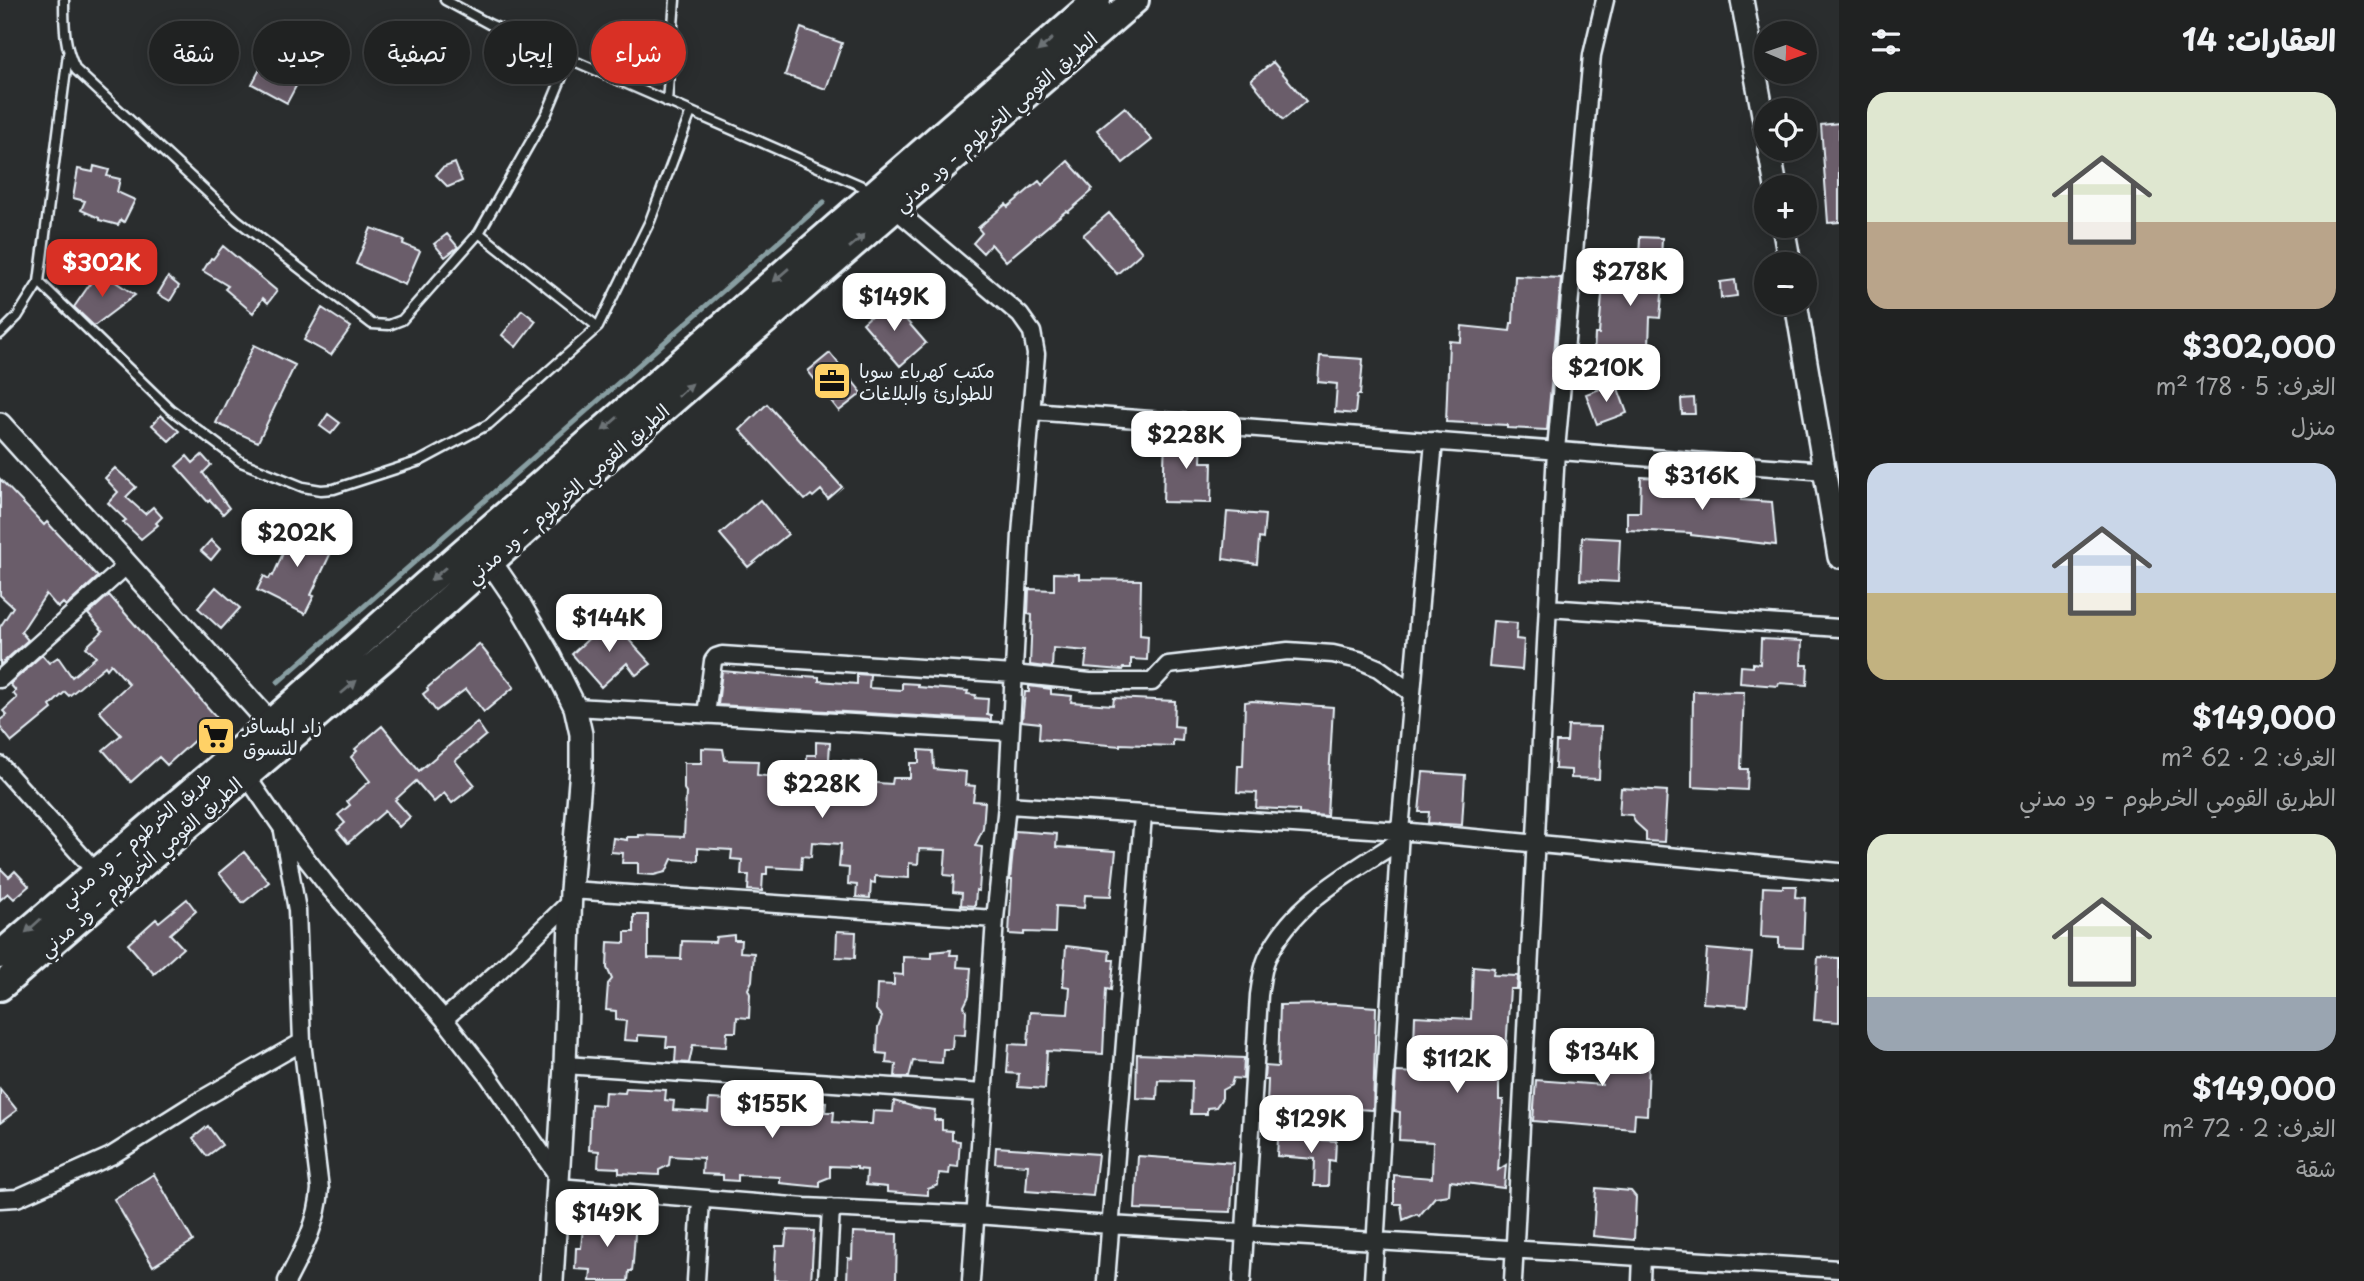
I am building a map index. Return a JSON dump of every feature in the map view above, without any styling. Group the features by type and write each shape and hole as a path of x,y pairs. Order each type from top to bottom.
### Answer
{"highway":[{"name":"الطريق القومي الخرطوم - ود مدني","path":"0,986 238,766 490,561 886,201 1097,0"},
{"name":"الطريق القومي الخرطوم - ود مدني","path":"279,732 691,352 886,201 1135,0"},
{"name":"طريق الخرطوم - ود مدني","path":"3,947 95,871 238,766"}],"street":[{"path":"1513,1281 1556,450 1592,55 1605,0"},
{"path":"1742,0 1760,98"},
{"path":"886,201 1020,316 1032,332 1036,354 971,1281"},
{"path":"1798,315 1839,557"},
{"path":"1031,411 1825,471"},
{"path":"3,434 279,732"},
{"path":"1373,1281 1400,836 1434,441"},
{"path":"490,561 548,653 575,707 581,734 552,1281"},
{"path":"0,680 127,565"},
{"path":"1548,608 1839,628"},
{"path":"706,715 713,661 722,655 1013,674 1090,682 1152,682 1168,665 1288,651 1333,654 1359,660 1378,668 1412,693"},
{"path":"575,707 1009,732"},
{"path":"0,765 95,871"},
{"path":"238,766 326,884 444,1019 487,1074 558,1183"},
{"path":"1006,805 1536,844 1839,872"},
{"path":"1106,1281 1143,815"},
{"path":"283,829 297,910 302,1042 320,1189 319,1211 310,1237 288,1281"},
{"path":"1242,1281 1259,995 1265,960 1298,913 1320,893 1400,836"},
{"path":"444,1019 500,970 571,896 995,919"},
{"path":"0,1199 17,1198 110,1156 302,1042"},
{"path":"565,1065 983,1093"},
{"path":"558,1183 701,1200 976,1214 1110,1225 1839,1269"},
{"path":"696,1281 701,1200"},
{"path":"827,1281 831,1208"},
{"path":"1641,1281 1642,1257"}],"lane":[{"path":"64,0 64,32 68,54 76,70 237,220 372,324 389,325 402,320 479,233 547,113 559,84"},
{"path":"445,0 484,21"},
{"path":"667,102 675,0"},
{"path":"0,334 17,317 39,282 68,54"},
{"path":"577,61 886,201"},
{"path":"39,282 170,409 241,462 303,487 334,489 420,461 489,424 598,327 650,221 691,112"},
{"path":"479,233 598,327"}],"building":[{"path":"801,28 842,43 826,89 785,75"},
{"path":"1273,62 1306,101 1283,120 1251,80"},
{"path":"253,82 297,84 287,103 252,84"},
{"path":"1125,107 1152,140 1123,163 1097,130"},
{"path":"1839,123 1839,222 1828,223 1821,125"},
{"path":"1068,161 1092,188 1091,192 1068,212 1006,261 991,244 983,253 973,243 982,233 978,228 1039,181 1042,185"},
{"path":"455,163 462,181 448,187 436,175 442,168"},
{"path":"94,166 109,170 107,176 120,179 117,192 135,200 124,222 121,220 118,225 99,220 81,210 85,201 73,198 78,169 93,172"},
{"path":"1109,213 1142,252 1117,274 1083,235"},
{"path":"371,228 404,240 403,244 420,251 405,285 356,264"},
{"path":"447,234 458,247 445,257 434,244"},
{"path":"1640,237 1662,238 1661,260 1665,260 1660,318 1650,317 1649,346 1659,347 1658,362 1621,360 1620,374 1593,373 1605,256 1639,258"},
{"path":"223,246 277,291 268,303 263,298 253,313 225,289 228,286 203,271"},
{"path":"99,271 135,295 94,326 74,307"},
{"path":"1515,276 1561,278 1547,430 1446,422 1449,341 1461,342 1462,326 1510,331 1513,323"},
{"path":"168,277 179,286 170,301 158,294"},
{"path":"1735,280 1737,296 1721,298 1720,282"},
{"path":"889,300 926,343 900,366 863,323"},
{"path":"322,308 351,327 331,355 304,340"},
{"path":"522,310 536,321 516,347 502,335"},
{"path":"254,345 295,365 258,442 216,423"},
{"path":"830,353 862,393 839,411 808,371"},
{"path":"1320,356 1363,359 1360,395 1357,395 1355,414 1335,412 1337,384 1318,382"},
{"path":"1616,383 1627,413 1597,424 1586,394"},
{"path":"1694,398 1695,414 1682,414 1681,399"},
{"path":"767,404 842,487 828,499 821,490 805,500 740,430"},
{"path":"328,414 340,423 331,434 320,426"},
{"path":"161,415 179,431 169,441 152,425"},
{"path":"1165,435 1202,436 1201,462 1212,462 1211,503 1163,502"},
{"path":"202,455 211,465 203,473 229,508 223,514 210,500 208,502 176,466 187,456 193,463"},
{"path":"115,468 136,487 126,497 145,514 153,507 162,517 156,523 158,525 141,539 108,503 118,492 105,478"},
{"path":"1641,477 1678,479 1678,484 1741,487 1741,500 1772,502 1776,545 1691,533 1627,530 1627,512 1640,512"},
{"path":"0,479 44,525 47,522 98,577 66,606 63,603 58,608 46,594 21,632 28,640 0,665 0,627 13,607 0,595"},
{"path":"760,500 788,534 748,567 720,534"},
{"path":"1227,512 1265,515 1263,539 1259,538 1257,564 1223,559"},
{"path":"286,525 334,546 305,614 257,590 264,576 269,579 273,576 284,551 276,547"},
{"path":"1582,537 1620,539 1618,582 1580,580"},
{"path":"211,540 220,549 211,560 201,551"},
{"path":"1054,573 1079,574 1079,579 1141,580 1140,635 1148,636 1147,660 1131,659 1131,668 1122,670 1085,667 1087,651 1053,648 1052,668 1030,665 1032,615 1028,614 1029,589 1054,590"},
{"path":"216,587 240,608 221,629 198,608"},
{"path":"109,595 218,719 167,765 159,757 131,782 103,750 121,735 99,711 129,684 111,664 69,696 65,692 50,706 52,709 12,742 0,727 0,720 7,715 3,711 17,698 13,693 16,691 10,684 42,655 49,663 58,657 72,677 96,657 86,647 103,631 88,614"},
{"path":"610,619 651,664 636,675 627,663 601,687 572,654"},
{"path":"1493,621 1517,623 1516,639 1524,640 1522,670 1489,667"},
{"path":"1761,639 1802,641 1801,665 1808,665 1807,685 1740,683 1741,666 1753,667 1753,663 1760,664"},
{"path":"479,644 514,687 484,712 466,689 436,711 423,694"},
{"path":"722,671 819,677 819,681 857,684 857,674 870,675 869,688 902,690 902,683 968,691 967,694 976,695 975,698 988,699 987,714 991,715 991,720 718,705"},
{"path":"1029,686 1051,689 1051,694 1072,696 1071,702 1113,705 1114,698 1175,701 1174,726 1183,727 1182,741 1173,740 1173,746 1120,746 1039,739 1040,723 1022,721 1025,692 1029,692"},
{"path":"1693,691 1744,692 1741,769 1748,769 1747,790 1692,787"},
{"path":"1245,702 1333,707 1327,816 1299,814 1299,810 1256,808 1257,793 1237,792 1238,766 1243,766"},
{"path":"477,722 486,735 455,761 475,785 452,803 444,793 434,802 416,781 395,800 410,817 399,827 385,811 348,843 337,830 345,823 338,815 350,805 347,801 370,781 351,757 357,751 355,749 382,726 419,771"},
{"path":"1568,726 1601,727 1599,779 1571,778 1571,770 1555,769 1556,742 1567,742"},
{"path":"816,742 830,743 831,760 863,762 862,782 892,784 893,778 910,778 910,763 919,763 919,750 933,751 934,769 966,772 965,785 975,786 973,801 985,802 983,829 975,846 982,847 979,891 976,890 975,906 961,905 962,893 953,892 954,876 944,875 946,850 919,849 918,864 909,863 909,878 875,876 875,883 871,882 870,898 856,897 857,885 848,884 849,868 839,867 841,844 812,842 811,857 802,856 801,869 767,867 767,874 763,874 762,891 748,890 749,875 741,875 742,860 731,859 732,850 698,848 698,861 672,859 666,872 654,875 638,874 638,863 622,863 623,853 611,852 613,838 627,840 627,837 639,835 684,837 684,763 702,763 702,748 723,749 725,760 758,761 757,775 789,779 790,770 807,770 807,755 816,755"},
{"path":"1423,772 1465,775 1462,825 1428,823 1429,812 1419,812"},
{"path":"1621,788 1667,791 1664,842 1646,841 1646,832 1632,815 1619,814"},
{"path":"1015,831 1057,834 1056,847 1116,851 1111,896 1085,895 1084,908 1056,906 1055,933 1009,934 1010,880"},
{"path":"244,852 269,882 243,903 219,873"},
{"path":"0,868 9,877 15,871 29,886 14,899 8,893 0,900"},
{"path":"1796,886 1795,897 1805,898 1803,948 1779,947 1779,938 1761,937 1763,887"},
{"path":"187,899 196,911 170,934 183,948 154,974 128,944 156,919 159,922"},
{"path":"634,915 648,915 648,958 681,959 682,941 715,942 716,937 734,935 734,940 741,940 740,952 754,953 752,981 748,989 749,1018 737,1017 736,1032 727,1032 726,1047 693,1045 689,1063 675,1062 676,1047 666,1047 667,1037 638,1035 638,1041 624,1040 626,1021 616,1020 616,1011 606,1010 608,984 612,979 607,968 608,942 625,943 625,932 634,932"},
{"path":"837,931 856,932 855,958 836,957"},
{"path":"1066,946 1110,951 1109,960 1114,960 1111,990 1106,989 1103,1054 1047,1051 1045,1089 1018,1087 1019,1074 1007,1073 1009,1044 1028,1045 1030,1012 1068,1014 1070,987 1063,986"},
{"path":"1707,949 1752,953 1747,1006 1703,1003"},
{"path":"951,950 950,955 958,955 957,967 971,968 969,996 964,1006 965,1035 953,1034 952,1049 943,1049 942,1063 913,1061 909,1077 895,1077 896,1064 886,1063 887,1054 877,1053 878,1028 882,1017 876,1010 877,984 894,985 894,974 903,975 903,957 932,958 932,952"},
{"path":"1818,957 1839,958 1839,1022 1814,1020"},
{"path":"1473,966 1494,968 1493,975 1518,976 1517,989 1510,989 1505,1066 1499,1066 1499,1100 1503,1100 1498,1170 1506,1165 1504,1188 1450,1181 1449,1195 1435,1197 1419,1216 1417,1214 1403,1220 1401,1204 1394,1204 1394,1175 1432,1178 1433,1142 1399,1140 1400,1112 1394,1111 1396,1072 1421,1073 1422,1045 1414,1044 1415,1016 1471,1019"},
{"path":"1334,1004 1376,1007 1373,1110 1267,1104 1268,1080 1264,1080 1265,1066 1278,1067 1280,1005"},
{"path":"1603,1032 1650,1034 1647,1115 1635,1114 1634,1129 1533,1121 1536,1080 1602,1085"},
{"path":"1137,1054 1244,1058 1243,1079 1233,1078 1231,1085 1222,1090 1222,1098 1216,1107 1207,1108 1207,1114 1191,1114 1192,1081 1158,1080 1157,1099 1136,1098"},
{"path":"626,1088 666,1090 665,1100 674,1101 673,1110 708,1112 709,1099 729,1100 730,1095 743,1096 743,1100 787,1103 787,1098 826,1102 825,1112 834,1112 833,1122 860,1124 872,1124 873,1111 893,1112 894,1101 935,1110 934,1120 942,1120 942,1130 952,1131 952,1140 960,1141 958,1167 950,1166 949,1174 939,1173 938,1185 928,1189 928,1195 887,1192 887,1187 866,1185 867,1170 857,1167 830,1166 830,1177 820,1181 820,1187 780,1183 780,1177 738,1175 738,1181 723,1180 723,1175 702,1174 703,1158 670,1156 669,1165 659,1170 659,1175 619,1173 619,1168 598,1167 599,1151 589,1150 591,1104 604,1105 605,1092 625,1093"},
{"path":"0,1089 17,1110 0,1123"},
{"path":"208,1126 222,1145 207,1156 193,1138"},
{"path":"1278,1139 1336,1141 1335,1161 1329,1160 1328,1186 1314,1186 1315,1159 1277,1156"},
{"path":"996,1147 1098,1154 1093,1196 1026,1191 1028,1165 995,1163"},
{"path":"1138,1156 1234,1163 1231,1212 1135,1209"},
{"path":"154,1174 193,1241 153,1266 114,1199"},
{"path":"1596,1188 1631,1191 1636,1197 1634,1240 1593,1236"},
{"path":"584,1217 636,1220 632,1271 629,1271 628,1281 590,1281 591,1270 575,1269 576,1248 581,1248"},
{"path":"787,1230 814,1231 811,1281 774,1280 776,1246 785,1246"},
{"path":"853,1232 897,1234 896,1281 847,1281 848,1258 852,1259"}],"waterway":[{"path":"278,682 824,202"}],"place":[{"name":"مكتب كهرباء سوبا للطوارئ والبلاغات","path":"832,381"},
{"name":"زاد المسافر للتسوق","path":"216,736"}]}
